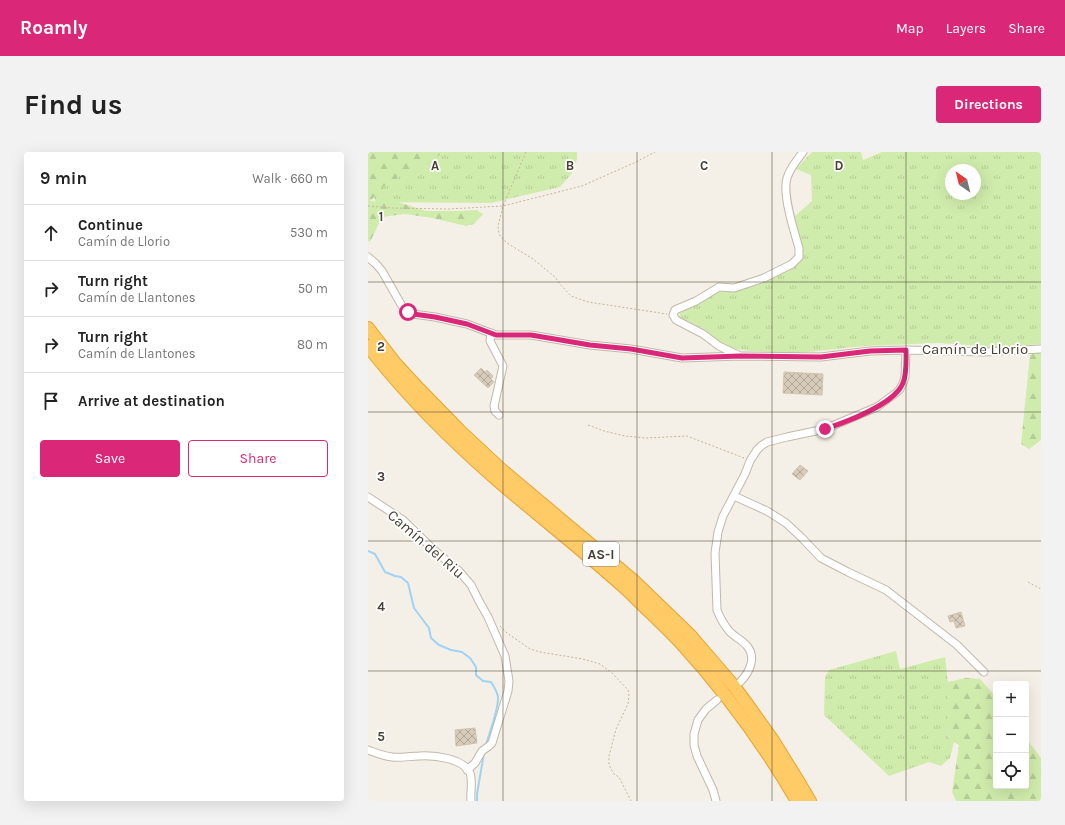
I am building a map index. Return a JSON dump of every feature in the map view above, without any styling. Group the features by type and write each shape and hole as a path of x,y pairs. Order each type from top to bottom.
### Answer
{"highway":[{"name":"AS-I","path":"368,328 395,363 459,430 503,471 633,580 690,635 723,673 747,704 772,739 810,801"},
{"name":"AS-I","path":"368,346 386,370 410,397 451,438 497,480 626,588 681,643 738,712 786,782 797,801"}],"street":[{"path":"740,356 719,346 703,334 676,320 673,315 675,310 696,301 719,287 734,288 764,278 792,264 799,257 799,248 785,194 786,180 790,170 803,152"},
{"name":"Camín de Llorio","path":"368,257 382,270 402,306 408,312 467,324 496,335 531,335 590,345 631,349 682,358 740,356 821,357 870,351 906,350 985,352 1041,349"},
{"path":"491,334 490,341 503,366 494,406 495,411 499,415"},
{"path":"740,682 749,671 752,663 751,654 747,646 731,633 720,619 717,610 715,553 718,532 722,521 750,461 757,450 767,442 825,429 876,408 900,389 905,377 906,350"},
{"path":"734,496 767,511 786,524 821,558 886,590 957,645 984,672"},
{"name":"Camín del Riu","path":"368,497 403,520 435,551 459,571 471,586 488,617 505,656 509,681 508,691 492,742 482,751 475,763 467,770"},
{"path":"716,801 713,790 697,756 694,745 694,734 698,720 706,709 717,700"},
{"path":"368,750 382,756 421,756 459,762 464,765 470,773 471,801"}],"path":[{"path":"526,152 503,206 498,226 499,234 502,238 556,277 571,296 588,302 673,315"},
{"path":"368,206 450,209 503,206 582,186 656,152"},
{"path":"588,425 625,436 646,438 687,436 750,461"},
{"path":"1028,582 1041,589"},
{"path":"499,626 530,649 583,659 600,664 612,673 628,690 628,704 616,729 608,764 614,774 619,777 631,801"}],"green space":[{"path":"368,152 577,152 577,159 572,173 560,187 491,203 376,202 368,185"},
{"path":"368,152 443,152 428,164 402,175 383,187 385,195 376,195 370,201 398,202 426,211 477,210 483,214 474,224 466,226 432,218 405,214 382,217 370,242 368,241"},
{"path":"812,152 861,152 863,160 882,152 1041,152 1041,344 997,347 938,343 864,346 798,353 750,351 736,349 722,344 705,330 679,317 680,313 719,292 735,291 780,274 799,263 803,254 795,216 812,201 811,175 796,169"},
{"path":"1041,352 1041,440 1029,449 1021,444 1030,355"},
{"path":"896,651 900,669 945,657 948,682 948,730 946,738 954,742 950,758 941,766 929,762 889,776 824,715 825,677 829,670"},
{"path":"966,678 980,679 993,694 993,789 1029,789 1029,742 1041,758 1041,801 956,801 952,792 959,745 946,738 948,730 948,682"}],"building":[{"path":"481,368 485,372 487,370 493,376 491,379 494,382 488,388 474,375"},
{"path":"784,372 823,374 822,395 783,393"},
{"path":"800,465 808,471 800,480 792,474"},
{"path":"961,612 965,626 956,628 954,621 950,622 948,616"},
{"path":"475,728 477,743 456,746 455,730"}],"waterway":[{"path":"368,551 375,554 385,572 401,577 408,583 414,608 429,628 431,638 439,645 451,650 462,652 470,658 476,667 476,675 483,681 491,682 498,695 498,702 486,745"},
{"path":"477,801 484,753"}],"route":[{"path":"408,312 455,320 496,335 531,335 590,345 631,349 682,358 740,356 821,357 870,351 906,350 905,377 900,389 896,393 876,408 825,429"}]}
